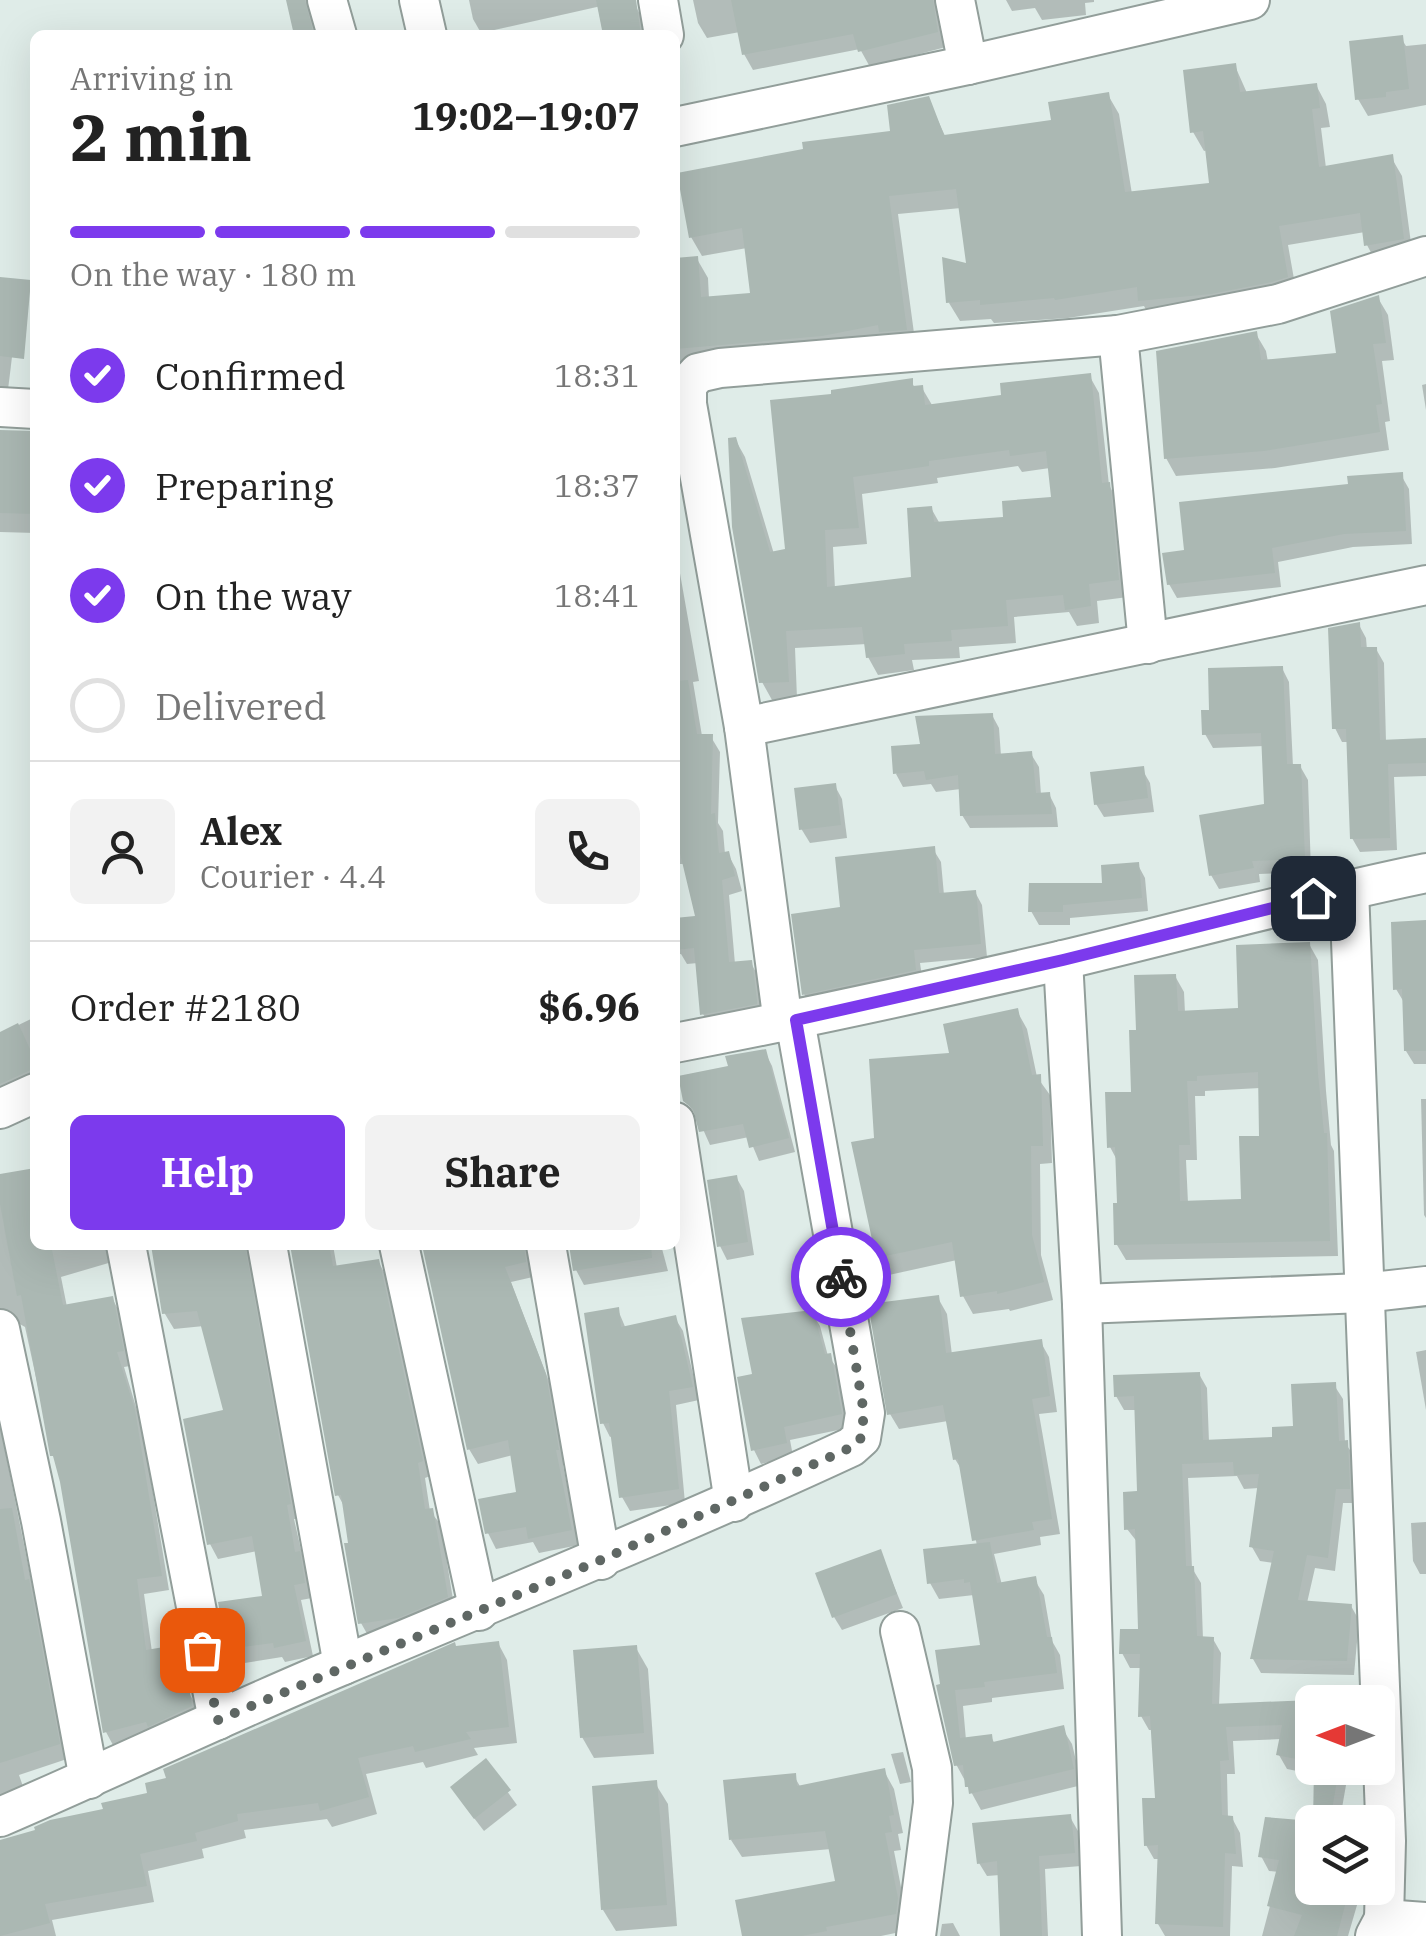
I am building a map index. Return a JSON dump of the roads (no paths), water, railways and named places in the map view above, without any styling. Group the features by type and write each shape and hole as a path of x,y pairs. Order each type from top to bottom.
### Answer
{"street":[{"path":"327,0 336,30"},
{"path":"419,0 427,30"},
{"path":"658,0 663,30"},
{"path":"955,0 968,65"},
{"path":"680,115 968,65 1250,0"},
{"path":"0,1817 342,1665 734,1502 852,1447 861,1438 865,1427 789,1021 686,384 698,373 720,368 1118,335 1278,304 1426,256"},
{"path":"1118,335 1148,644"},
{"path":"0,406 30,409"},
{"path":"744,727 1426,585"},
{"path":"680,1042 1063,960 1426,873"},
{"path":"1348,889 1386,1841 1379,1927 1426,1922"},
{"path":"1063,960 1082,1304 1102,1936"},
{"path":"0,1109 30,1096"},
{"path":"680,1154 734,1502"},
{"path":"127,1250 218,1720"},
{"path":"267,1250 342,1665"},
{"path":"400,1250 479,1611"},
{"path":"547,1250 601,1560"},
{"path":"1082,1304 1363,1294 1426,1286"},
{"path":"0,1329 42,1522 89,1779"},
{"path":"900,1631 932,1768 933,1803 916,1936"}]}
